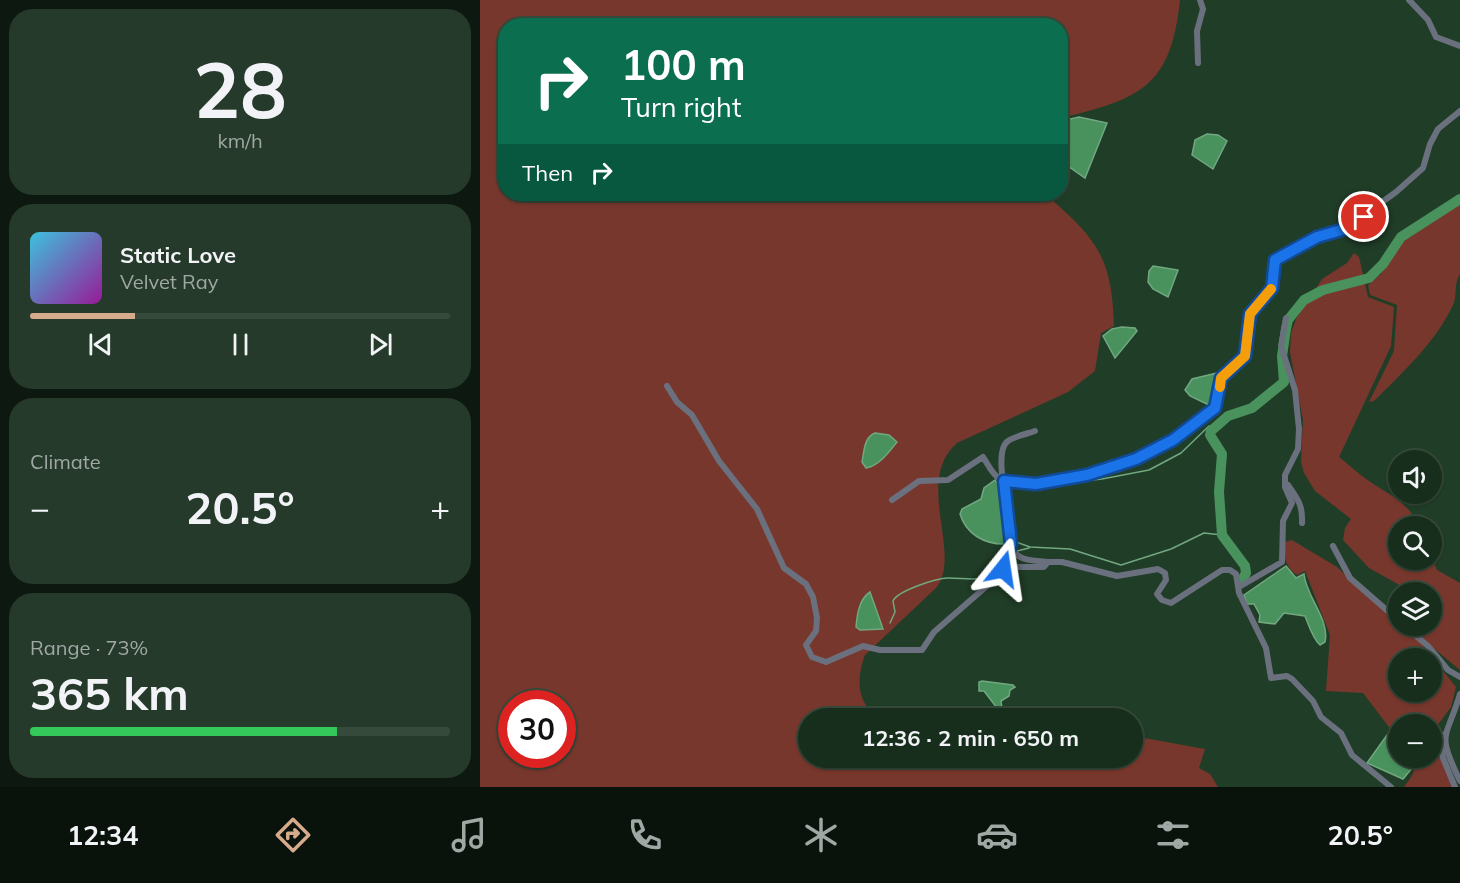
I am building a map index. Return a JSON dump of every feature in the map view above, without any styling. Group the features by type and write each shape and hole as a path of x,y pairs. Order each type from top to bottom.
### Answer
{"street":[{"path":"1198,63 1197,31 1203,9 1200,0"},
{"path":"1409,0 1428,20 1436,37 1460,46"},
{"path":"892,500 919,481 948,480 983,457 995,475 1004,481 1036,484 1105,471 1136,459 1173,440 1218,404 1221,378 1247,351 1250,314 1272,288 1275,260 1317,237 1345,229 1396,192 1423,168 1430,144 1438,129 1460,111"},
{"path":"1239,587 1254,581 1282,562 1283,521 1292,503 1284,482 1288,467 1298,449 1299,429 1294,390 1283,351 1286,318"},
{"path":"667,386 677,402 692,415 719,461 757,509 784,568 807,584 813,597 817,618 816,631 806,645 812,657 826,662 863,646 880,650 922,650 934,632 1003,569 1012,549 1004,481 1003,448 1007,441 1035,431"},
{"path":"1288,467 1287,483 1303,508 1302,523"},
{"path":"1333,546 1350,578 1388,612"},
{"path":"1012,549 1020,558 1062,562 1117,576 1158,569 1165,573 1166,580 1157,594 1166,602 1176,601 1226,569 1236,574 1253,626 1266,648 1271,678 1287,676 1292,679 1313,701 1322,717 1341,733 1352,755 1391,787"},
{"path":"988,585 1017,567 1044,567 1048,562"},
{"path":"1416,636 1428,646 1448,670 1460,677"},
{"path":"1460,694 1445,734 1445,746 1460,781"},
{"path":"1445,734 1440,738 1440,747 1455,787"}],"shaded area":[{"path":"480,0 1180,0 1176,29 1169,52 1159,71 1147,84 1112,104 1068,116 1068,18 498,18 498,201 1053,201 1089,237 1105,265 1110,282 1114,326 1101,333 1095,371 1068,392 957,443 945,458 939,476 938,496 945,555 943,573 937,587 865,655 860,673 860,691 868,708 798,708 798,768 1143,768 1143,738 1205,749 1199,768 1210,774 1218,787 480,787"},
{"path":"1079,117 1107,123 1085,178 1068,166 1068,119"},
{"path":"1207,134 1218,135 1227,141 1213,169 1192,155 1195,140"},
{"path":"1460,204 1460,274 1453,305 1446,319 1418,356 1374,401 1369,402 1394,351 1397,305 1370,295 1368,285 1381,274 1402,242"},
{"path":"1354,253 1359,257 1368,297 1394,307 1391,346 1339,457 1388,493 1388,504 1402,504 1413,516 1388,516 1388,570 1437,570 1460,583 1460,670 1442,655 1442,648 1423,646 1425,648 1388,648 1388,702 1442,702 1442,670 1456,687 1451,707 1442,719 1442,714 1388,714 1388,726 1363,693 1326,691 1330,635 1305,571 1297,575 1290,569 1285,556 1285,542 1292,540 1337,567 1379,607 1388,608 1388,636 1442,636 1442,582 1394,582 1369,568 1343,540 1345,528 1351,519 1315,491 1304,473 1301,462 1303,420 1290,352 1291,333 1296,319 1322,279 1347,263"},
{"path":"1153,266 1178,270 1168,297 1153,289 1148,282 1149,271"},
{"path":"1135,328 1137,331 1115,358 1103,336 1112,329"},
{"path":"1217,373 1216,400 1213,407 1190,396 1185,390 1192,379"},
{"path":"875,433 889,435 897,442 879,462 866,468 862,462 865,445"},
{"path":"995,480 1001,488 1008,540 1004,544 983,540 971,532 960,514 962,509 981,499 984,488"},
{"path":"1286,566 1296,578 1304,574 1326,633 1325,642 1320,645 1313,636 1305,616 1284,613 1275,624 1259,622 1260,615 1254,604 1247,604 1244,595"},
{"path":"870,592 883,629 860,630 856,627 859,608 863,599"},
{"path":"979,682 1015,687 1010,690 1009,696 1001,701 1002,708 997,708 984,691 979,691"},
{"path":"1387,735 1388,768 1412,768 1403,779 1367,763"},
{"path":"1442,758 1455,787 1404,787 1414,769 1442,768"}],"waterway":[{"path":"1241,582 1246,573 1245,566 1222,535 1219,492 1222,454 1210,435 1211,431 1228,416 1252,408 1284,382 1282,356 1288,320 1304,300 1323,290 1369,278 1383,264 1401,237 1460,199"},
{"path":"1017,488 1102,479 1149,470 1181,453 1209,426 1216,427"},
{"path":"1013,541 1030,547 1070,549 1121,565 1171,549 1204,533 1222,535"},
{"path":"1017,551 1029,548"},
{"path":"890,623 895,612 893,601 909,589 948,578 991,577"}],"slow traffic":[{"path":"1220,387 1221,378 1245,356 1248,347 1250,314 1271,289"}],"route":[{"path":"1003,569 1011,544 1004,481 1036,484 1105,471 1136,459 1190,429 1215,408 1219,400 1221,378 1245,356 1248,347 1250,314 1272,288 1275,260 1317,237 1345,229 1364,217"}]}
